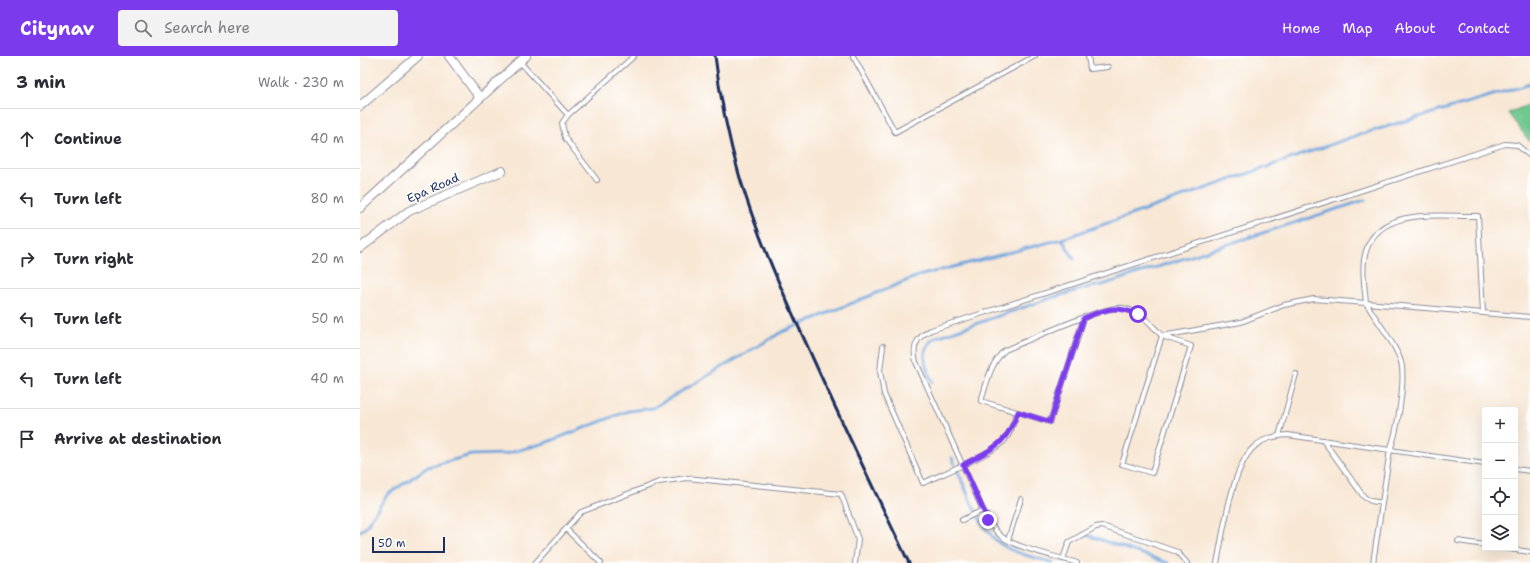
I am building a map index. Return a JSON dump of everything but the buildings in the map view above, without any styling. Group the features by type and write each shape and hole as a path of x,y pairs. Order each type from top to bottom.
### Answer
{"street":[{"path":"360,106 418,56"},
{"path":"449,56 480,98"},
{"path":"360,208 526,56"},
{"name":"Epa Road","path":"360,248 409,211 502,171"}],"lane":[{"path":"597,180 565,138 562,123 568,114 634,56"},
{"path":"853,56 895,132 1032,57"},
{"path":"1088,56 1090,69 1108,67"},
{"path":"520,62 568,114"},
{"path":"1077,563 1008,540 994,529 983,510 916,362 914,347 916,341 925,333 1505,144 1518,145 1530,156"},
{"path":"1373,563 1390,450 1395,438 1404,370 1400,358 1366,303 1364,260 1371,239 1384,225 1403,218 1478,216 1483,313"},
{"path":"1162,336 1240,322 1284,305 1314,299 1530,317"},
{"path":"1084,318 1050,422 981,402 997,357 1005,350 1084,318 1108,309 1123,308 1138,314 1150,322 1162,336 1191,346 1152,474 1122,464 1162,336"},
{"path":"883,346 880,371 884,394 923,483 963,465 1004,441 1011,430 1018,412"},
{"path":"1278,436 1296,374"},
{"path":"1217,563 1238,471 1253,448 1269,438 1288,434 1482,464"},
{"path":"1323,440 1364,497 1371,501 1382,503"},
{"path":"1518,469 1530,471"},
{"path":"535,563 581,512 659,482 687,478 841,494 858,539 855,563"},
{"path":"1008,540 1021,499"},
{"path":"962,520 983,510"},
{"path":"1063,559 1069,542 1096,527 1102,526 1177,552 1188,563"},
{"path":"566,529 601,563"},
{"path":"1458,541 1482,545"},
{"path":"1518,550 1530,552"}],"green space":[{"path":"1530,104 1530,142 1508,113"}],"waterway":[{"path":"360,531 365,528 387,495 428,467 471,455 505,454 545,443 628,411 653,408 782,332 918,276 1062,239 1355,136 1530,84"},
{"path":"1250,235 1250,237 1365,200"},
{"path":"932,382 925,363 925,351 931,341 937,337 1054,297 1102,285 1250,237"},
{"path":"1062,239 1074,259"},
{"path":"952,458 978,515 991,535 1010,550 1053,563"},
{"path":"1084,534 1168,563"}],"railway":[{"path":"715,56 719,87 728,133 740,178 770,262 831,398 909,563"}],"route":[{"path":"988,520 963,465 1004,441 1011,430 1018,412 1050,422 1084,318 1108,309 1123,308 1138,314"}]}
